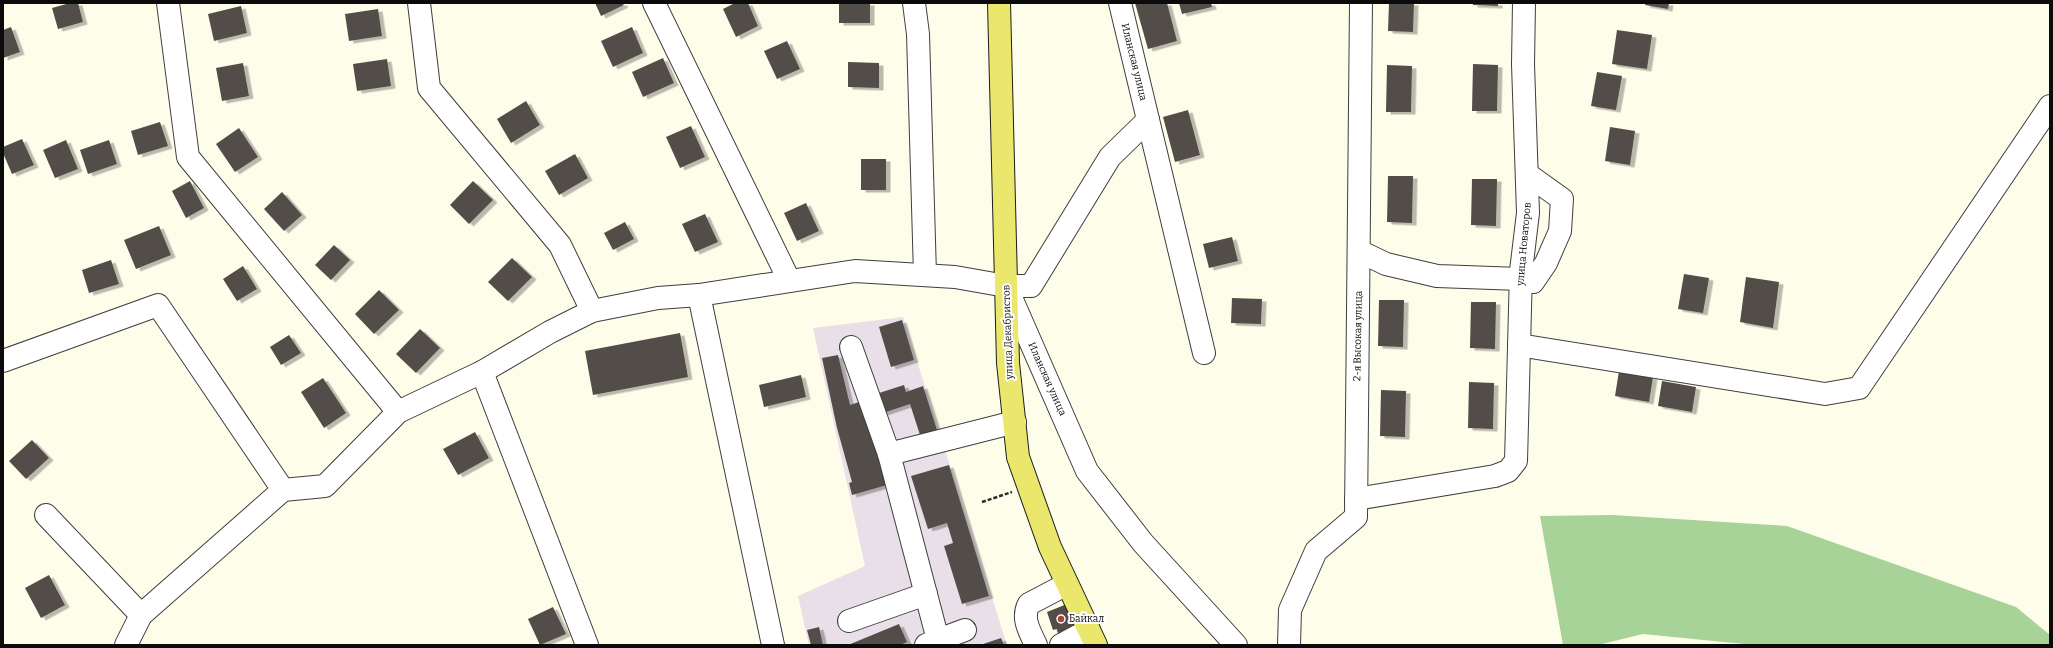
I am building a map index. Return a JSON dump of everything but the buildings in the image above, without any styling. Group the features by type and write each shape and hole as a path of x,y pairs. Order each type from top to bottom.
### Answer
{"main road":[{"name":"улица Декабристов","path":"999,3 1008,363 1018,457 1050,548 1092,637"}],"street":[{"path":"168,3 188,156 398,412"},
{"path":"419,3 429,88 560,246 592,311"},
{"path":"654,3 789,280"},
{"path":"914,3 918,34 925,275"},
{"name":"Иланская улица","path":"1120,3 1204,353"},
{"name":"2-я Высокая улица","path":"1289,645 1290,610 1316,551 1356,517 1361,3"},
{"name":"улица Новаторов","path":"1356,498 1495,476 1508,470 1516,461 1520,279 1528,213 1524,3"},
{"path":"1519,345 1825,394 1859,388 2050,106"},
{"path":"126,645 141,615 283,490 326,486 398,412 482,372 550,332 592,311 658,298 699,295 855,271 955,277 1006,286 1031,286 1110,157 1148,120"},
{"path":"1359,251 1386,264 1437,276 1520,279 1533,282 1546,263 1560,231 1562,199 1527,174"},
{"name":"Иланская улица","path":"1006,286 1087,471 1143,543 1236,645"},
{"path":"699,295 773,645"},
{"path":"3,361 158,305 283,490"},
{"path":"851,347 889,454 926,594 932,643 965,630"},
{"path":"482,372 587,645"},
{"path":"889,454 1015,422"},
{"path":"46,515 141,615"},
{"path":"1036,645 1025,620 1025,610 1029,604 1067,584"},
{"path":"849,620 926,594"},
{"path":"1061,645 1092,637"}],"shaded area":[{"path":"903,317 1007,645 809,645 798,596 865,566 813,328"}],"green space":[{"path":"1613,515 1787,526 2016,607 2050,635 2050,645 1754,645 1643,634 1598,645 1563,645 1540,516"}],"place":[{"name":"Байкал","path":"1061,619"}]}
